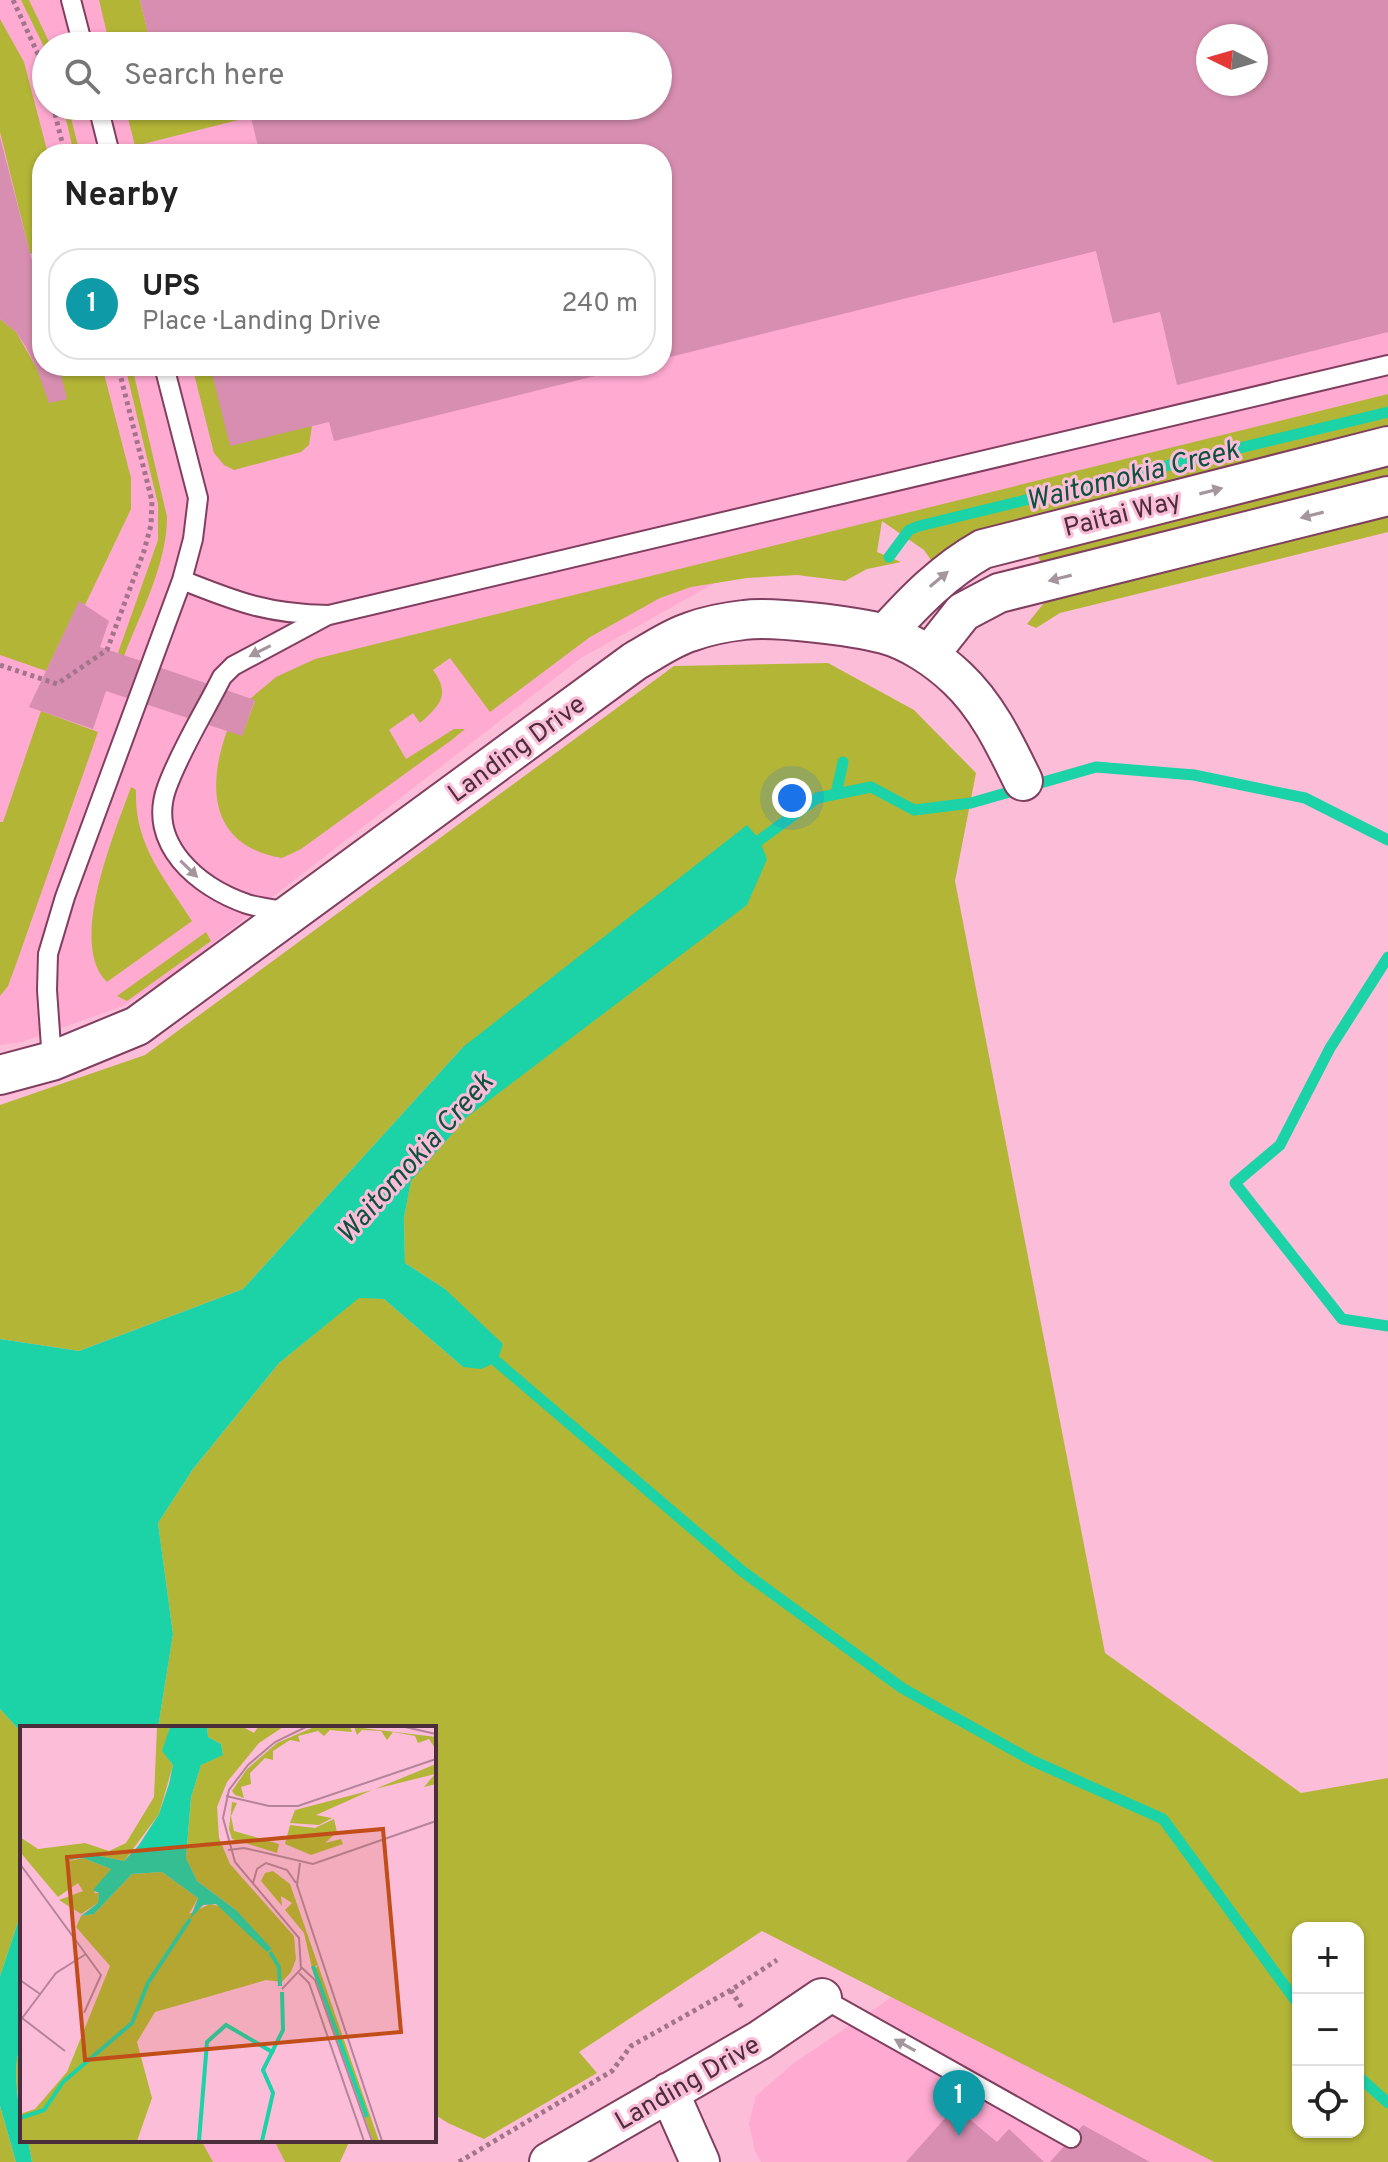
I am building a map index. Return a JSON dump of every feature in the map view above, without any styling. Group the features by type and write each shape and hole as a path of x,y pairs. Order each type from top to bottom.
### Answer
{"street":[{"name":"Paitai Way","path":"885,634 920,595 960,562 983,549 1388,446"},
{"name":"Paitai Way","path":"929,655 963,612 999,593 1388,496"},
{"name":"Landing Drive","path":"0,1075 52,1061 137,1026 635,661 688,632 746,619 809,623 885,634 929,655 975,696 1001,737 1023,781"},
{"name":"Landing Drive","path":"549,2162 760,2040 822,1998"},
{"path":"669,2092 700,2162"}],"lane":[{"path":"71,0 79,32"},
{"path":"102,120 108,144"},
{"path":"182,580 265,610 297,615 329,615 1388,365"},
{"path":"52,1061 48,954 65,897 182,580 193,539 198,498 167,376"},
{"path":"292,913 249,904 195,876 170,847 162,816 166,789 222,677 233,666 329,615"},
{"path":"822,1998 1071,2138"}],"path":[{"path":"13,0 32,41"},
{"path":"56,120 62,144"},
{"path":"0,665 57,684 107,650 151,525 152,501 121,376"},
{"path":"459,2162 612,2071 631,2046 731,1990 777,1960"},
{"path":"731,1990 742,2009"}],"shaded area":[{"path":"0,0 1388,0 1388,394 817,537 722,579 581,658 168,978 123,1006 22,1042 0,1045"},
{"path":"21,0 29,0 44,32 37,32"},
{"path":"99,0 140,0 148,32 107,32"},
{"path":"0,19 24,62 32,93 32,120 39,120 45,144 32,144 30,254 0,132"},
{"path":"66,120 72,120 78,144 72,144"},
{"path":"128,120 238,120 143,144 134,144"},
{"path":"0,319 16,332 32,360 32,376 105,376 131,478 131,509 85,605 79,602 46,671 0,655"},
{"path":"127,376 134,376 167,517 158,570 124,656 118,653 158,540 158,504"},
{"path":"195,376 227,376 312,426 309,445 301,452 234,470 224,465 214,453"},
{"path":"1388,394 1388,435 993,533 931,560 924,550 882,521 877,552 901,562 867,569 845,581 797,575 747,578 691,587 660,598 590,637 490,712 450,658 433,670 442,693 433,711 420,723 413,713 389,730 406,759 454,729 465,729 301,849 282,858 258,851 240,841 228,828 220,812 216,794 217,774 227,731 242,735 255,701 250,699 276,677 315,659"},
{"path":"1388,463 1388,477 1041,563 1038,556 1068,542"},
{"path":"1388,505 1388,532 1060,613 1036,628 1027,624 1048,598"},
{"path":"828,663 914,710 976,773 955,881 1105,1653 1301,1793 1388,1778 1388,2162 1214,2162 762,1931 579,2052 597,2073 484,2139 436,2115 436,1726 158,1726 173,1634 158,1523 193,1469 279,1363 359,1297 384,1299 463,1367 445,1289 405,1263 404,1218 411,1180 467,1117 463,1047 243,1289 79,1351 0,1339 0,1105 145,1055 674,666"},
{"path":"41,711 98,732 8,986 0,996 0,822 3,822"},
{"path":"131,787 136,790 145,844 161,875 192,921 107,982 96,965 92,942 93,915 106,858"},
{"path":"206,932 211,941 127,1001 117,996"},
{"path":"0,1709 20,1731 20,1916 0,1976"},
{"path":"892,1997 1214,2162 761,2162 755,2151 749,2124 756,2096 794,2063"},
{"path":"20,2048 20,2104 16,2069"},
{"path":"0,2106 16,2162 0,2162"},
{"path":"28,2142 202,2142 213,2162 32,2162"},
{"path":"202,2142 275,2142 285,2162 213,2162"},
{"path":"275,2142 349,2142 340,2162 285,2162"}],"water":[{"path":"747,825 759,839 767,859 747,905 467,1117 411,1181 404,1218 405,1263 445,1289 503,1344 497,1362 481,1369 463,1367 384,1299 359,1298 279,1363 193,1469 158,1523 173,1634 158,1726 20,1726 20,1731 0,1709 0,1339 79,1351 243,1289 463,1047"},
{"path":"20,1916 20,2048 16,2078 20,2142 28,2142 32,2162 16,2162 0,2106 0,1976"}],"building":[{"path":"140,0 1388,0 1388,332 1177,385 1160,312 1113,323 1096,251 672,357 672,144 258,144 252,120 672,120 672,32 148,32"},
{"path":"0,137 32,261 32,359 16,332 0,319"},
{"path":"39,376 61,376 67,399 49,403"},
{"path":"212,376 595,376 334,441 329,422 230,446"},
{"path":"79,601 109,621 100,647 255,700 242,736 106,691 93,729 29,707"},
{"path":"955,2107 997,2142 1009,2129 1044,2162 906,2162"},
{"path":"1083,2125 1150,2162 1050,2162"}],"waterway":[{"name":"Waitomokia Creek","path":"889,557 909,530 919,526 1388,412"},
{"name":"Waitomokia Creek","path":"836,794 843,762"},
{"name":"Waitomokia Creek","path":"750,847 817,798 871,787 914,810 971,803 1096,767 1194,775 1305,798 1388,840"},
{"path":"1388,957 1330,1048 1280,1145 1235,1183 1342,1319 1388,1326"},
{"path":"497,1362 742,1571 902,1688 1031,1760 1163,1819 1292,1996"},
{"path":"1364,2081 1388,2103"}],"place":[{"name":"UPS","path":"959,2136"}]}
